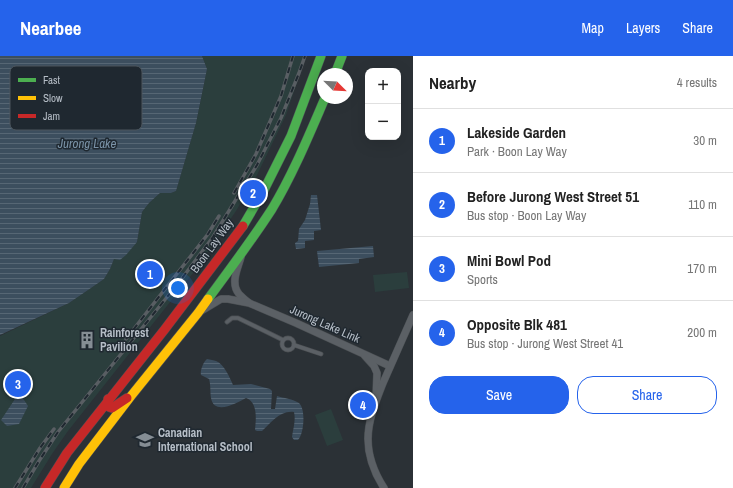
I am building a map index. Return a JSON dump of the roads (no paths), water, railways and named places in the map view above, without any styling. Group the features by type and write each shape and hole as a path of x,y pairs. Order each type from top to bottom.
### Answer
{"main road":[{"name":"Boon Lay Way","path":"45,488 67,453 108,399 165,329 243,225 264,190 291,136 321,56"},
{"path":"337,68 342,56"},
{"path":"64,488 79,464 131,396 198,313 272,208 300,154 321,104"},
{"path":"108,399 108,405 112,408 131,396"}],"street":[{"name":"Jurong Lake Link","path":"243,251 234,279 238,293 249,303"},
{"name":"Jurong Lake Link","path":"198,313 221,299 249,303 390,366"},
{"path":"384,488 373,467 368,439 370,423 376,402 390,366 413,316"},
{"path":"363,354 374,366 377,373 376,402"}],"lane":[{"path":"226,322 232,318 238,318 283,340 290,338 294,345 321,354"},
{"path":"283,340 282,346 286,350 292,348 294,345"}],"water":[{"name":"Jurong Lake","path":"0,56 202,56 207,69 196,123 176,191 171,193 160,193 149,203 142,212 137,242 120,260 114,259 104,279 69,303 0,335"},
{"path":"311,195 317,195 321,230 314,231 314,240 305,241 305,248 296,249 295,243 298,241 299,229 305,220"},
{"path":"373,246 374,257 359,259 359,263 319,267 317,251"},
{"path":"207,359 216,361 222,365 233,385 251,384 270,389 272,391 271,409 275,409 277,396 299,403 303,410 303,427 302,433 298,440 294,440 292,437 295,422 294,412 280,415 262,431 257,431 255,430 255,411 253,403 250,400 246,398 226,407 216,406 211,398 209,379 201,375 202,367"},
{"path":"22,397 28,406 19,424 7,426 1,420 15,399"}],"railway":[{"path":"234,193 256,154 281,96 293,56"},
{"path":"23,488 58,432 180,281 213,237 257,165 281,118 305,56"},
{"path":"126,339 208,234 219,216"},
{"path":"15,488 40,448 54,429"}],"place":[{"name":"Before Jurong West Street 51","path":"253,193"},
{"name":"Lakeside Garden","path":"150,274"},
{"name":"Rainforest Pavilion","path":"87,340"},
{"name":"Mini Bowl Pod","path":"18,384"},
{"name":"Opposite Blk 481","path":"363,405"},
{"name":"Canadian International School","path":"145,440"}]}
